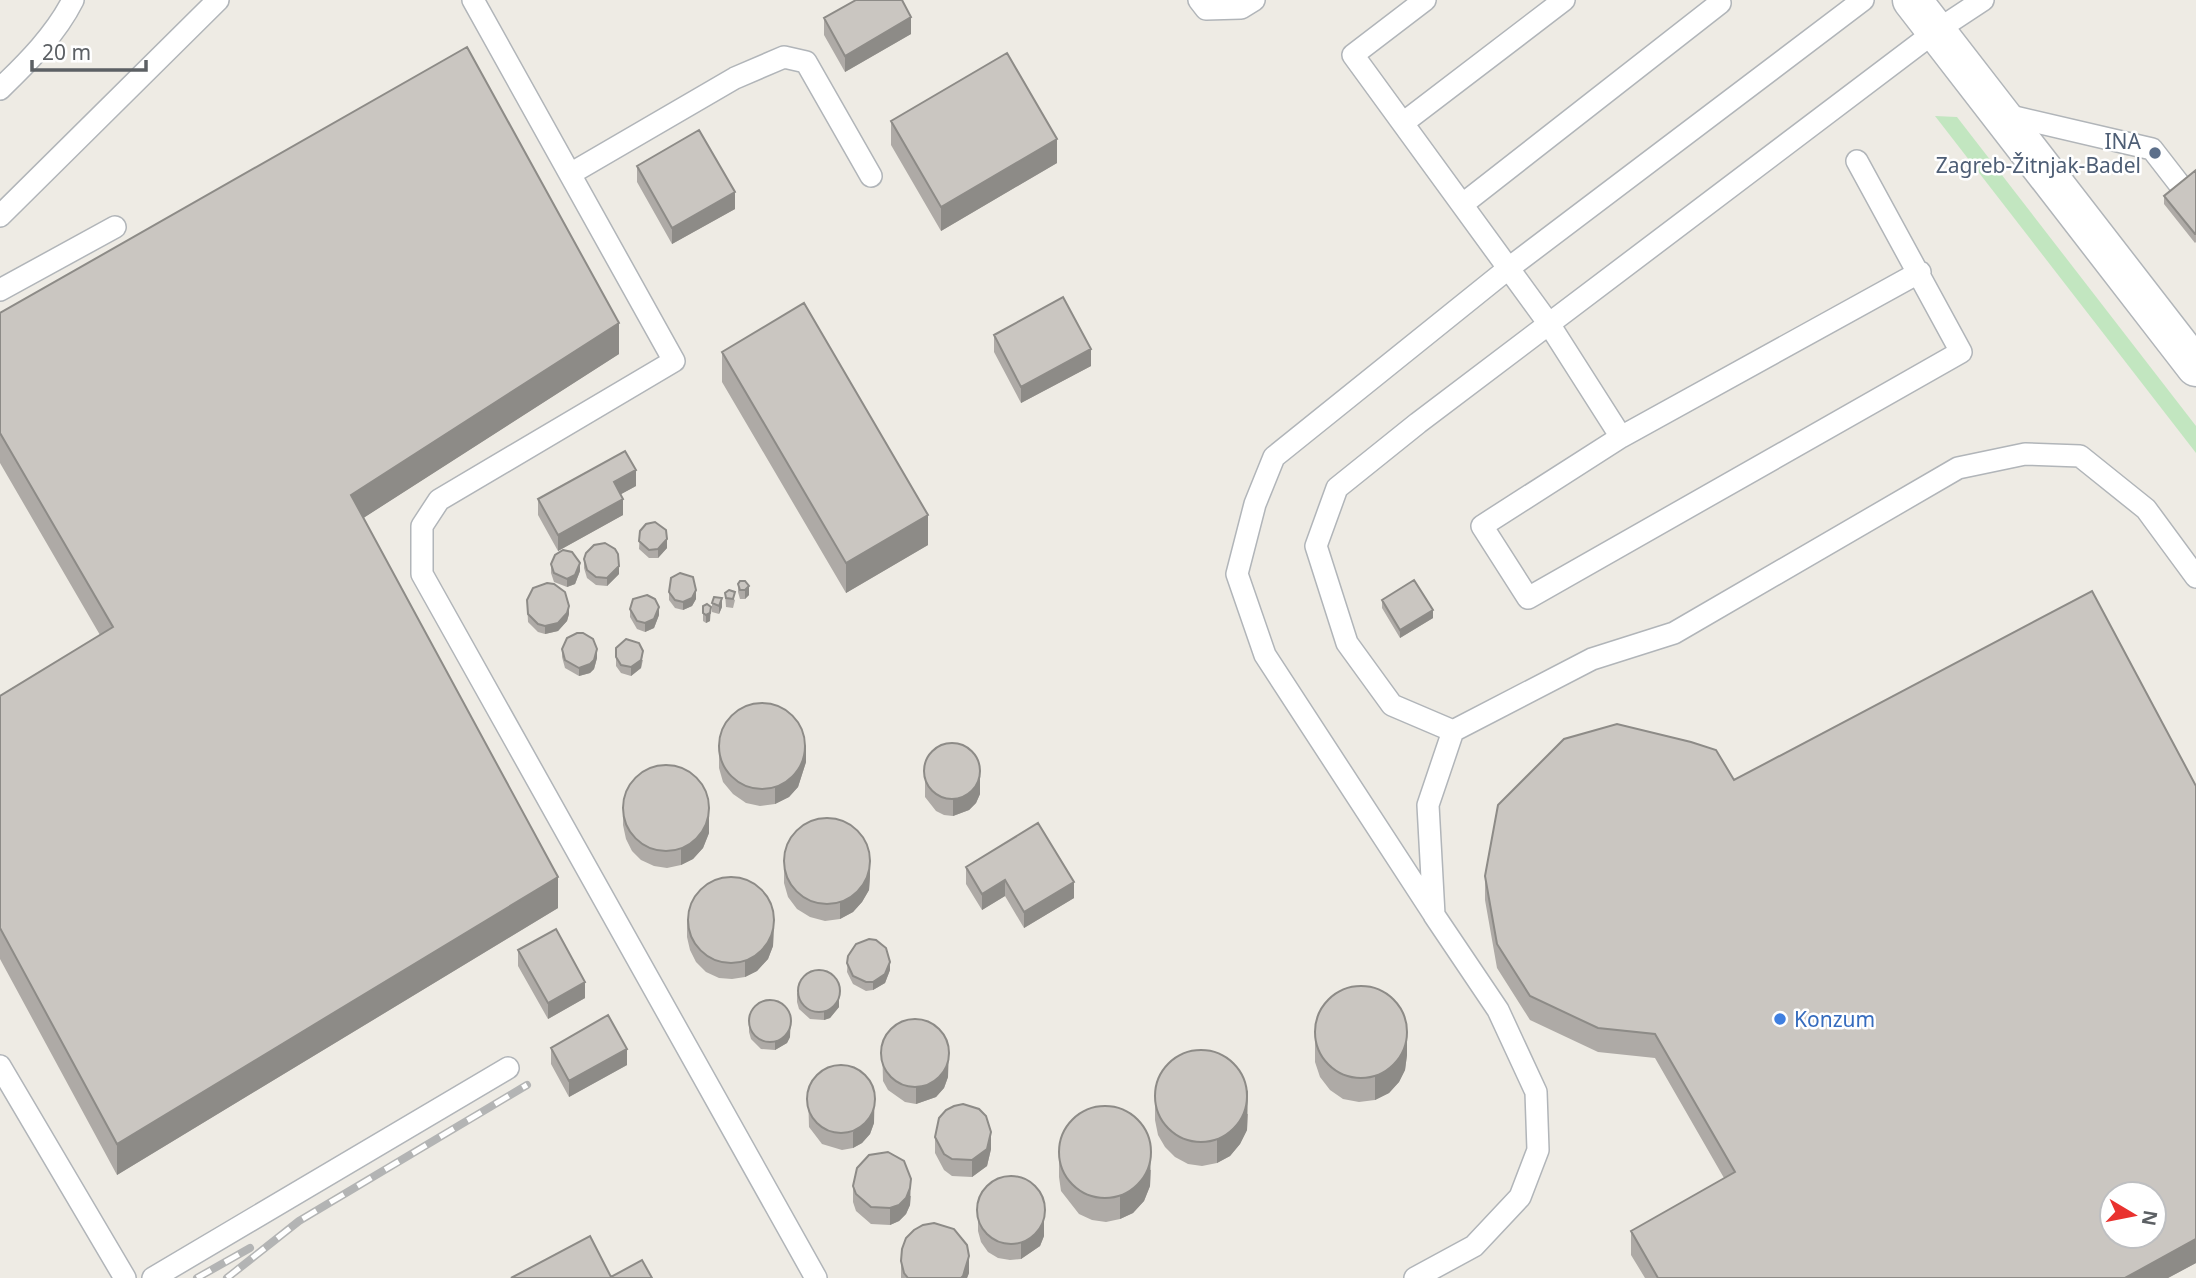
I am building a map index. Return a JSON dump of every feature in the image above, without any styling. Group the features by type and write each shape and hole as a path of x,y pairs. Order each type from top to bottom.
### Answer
{"street":[{"path":"1912,0 2196,367"}],"lane":[{"path":"0,89 65,18 73,0"},
{"path":"0,216 218,0"},
{"path":"473,0 674,361 439,499 422,526 422,574 816,1278"},
{"path":"1199,0 1206,9 1241,8 1254,0"},
{"path":"1425,0 1353,55 1549,324 1621,437"},
{"path":"1403,123 1564,0"},
{"path":"1463,204 1720,3 1718,0"},
{"path":"1415,1278 1474,1246 1520,1197 1538,1150 1536,1092 1498,1010 1265,655 1237,574 1255,504 1273,457 1509,268 1863,0"},
{"path":"1452,731 1392,705 1347,643 1316,546 1337,488 1936,31 1983,0"},
{"path":"570,174 735,78 784,57 806,62 871,176"},
{"path":"1998,113 2152,149 2183,189"},
{"path":"1857,161 1920,272 1961,352 1528,598 1482,526 1621,437 1920,272"},
{"path":"0,290 115,227"},
{"path":"1434,915 1428,805 1452,731 1592,659 1674,633 1958,468 2025,454 2080,456 2146,509 2196,577"},
{"path":"0,1066 125,1278"},
{"path":"152,1278 508,1068"}],"green space":[{"path":"1935,116 1957,117 2196,426 2196,453"}],"building":[{"path":"856,0 902,0 911,17 845,56 824,18"},
{"path":"467,47 619,323 351,495 558,877 117,1144 0,928 0,696 113,627 0,433 0,313"},
{"path":"1007,53 1057,139 941,207 891,121"},
{"path":"699,130 735,192 672,228 637,166"},
{"path":"2196,170 2196,234 2195,234 2164,196"},
{"path":"1063,297 1091,349 1021,387 994,335"},
{"path":"804,303 928,515 846,563 722,352"},
{"path":"625,451 636,470 614,482 623,499 558,535 538,499"},
{"path":"655,522 666,530 667,539 658,549 649,550 639,541 640,531 646,524"},
{"path":"605,543 615,549 619,566 607,578 596,577 587,570 584,559 594,545"},
{"path":"563,550 572,552 580,563 575,575 567,579 554,573 551,564 555,555"},
{"path":"680,573 693,577 696,590 692,598 683,602 675,600 669,592 671,578"},
{"path":"1414,580 1433,610 1400,630 1382,600"},
{"path":"740,581 745,581 749,586 745,590 740,590"},
{"path":"547,583 554,584 565,592 569,606 567,613 558,623 545,626 538,624 528,614 527,600 533,588"},
{"path":"729,590 735,592 733,599 726,598 725,593"},
{"path":"2092,591 2196,786 2196,1239 2125,1278 1658,1278 1631,1231 1735,1172 1655,1034 1598,1028 1530,996 1497,944 1485,876 1498,805 1564,739 1617,724 1716,750 1734,780"},
{"path":"647,595 655,599 659,607 654,619 645,623 637,621 630,609 633,599"},
{"path":"714,597 722,598 719,606 712,603"},
{"path":"707,604 711,607 710,613 706,615 703,613 703,606"},
{"path":"583,633 593,639 597,649 594,660 579,668 565,660 562,649 567,638"},
{"path":"626,639 639,643 643,651 641,660 631,667 621,665 616,657 616,648"},
{"path":"762,703 786,710 798,722 805,746 798,770 786,782 762,789 738,782 726,770 719,746 726,722 738,710"},
{"path":"952,743 963,745 972,751 978,760 978,782 972,791 963,797 952,799 941,797 932,791 926,782 924,771 926,760 932,751 941,745"},
{"path":"666,765 690,772 702,784 709,808 702,832 690,844 666,851 642,844 630,832 623,808 630,784 642,772"},
{"path":"827,818 844,821 863,837 870,861 867,878 851,897 827,904 810,901 791,885 784,861 787,844 803,825"},
{"path":"1038,823 1074,882 1024,912 1005,880 982,894 966,867"},
{"path":"731,877 748,880 762,889 771,903 774,920 771,937 762,951 748,960 731,963 714,960 700,951 691,937 688,920 691,903 700,889 714,880"},
{"path":"556,929 585,982 548,1003 518,950"},
{"path":"869,939 876,940 886,948 890,962 885,974 873,982 853,976 847,963 856,944"},
{"path":"819,970 834,976 840,991 834,1006 819,1012 804,1006 798,991 804,976"},
{"path":"1361,986 1379,990 1393,1000 1403,1014 1407,1032 1403,1050 1393,1064 1379,1074 1361,1078 1343,1074 1329,1064 1319,1050 1315,1032 1319,1014 1329,1000 1343,990"},
{"path":"770,1000 785,1006 791,1021 785,1036 770,1042 755,1036 749,1021 755,1006"},
{"path":"608,1015 627,1049 569,1081 551,1048"},
{"path":"915,1019 928,1022 939,1029 946,1040 949,1053 946,1066 939,1077 928,1084 915,1087 902,1084 891,1077 884,1066 881,1053 884,1040 891,1029 902,1022"},
{"path":"1201,1050 1219,1054 1233,1064 1243,1078 1247,1096 1243,1114 1233,1128 1219,1138 1201,1142 1183,1138 1169,1128 1159,1114 1155,1096 1159,1078 1169,1064 1183,1054"},
{"path":"841,1065 854,1068 865,1075 872,1086 875,1099 872,1112 865,1123 854,1130 841,1133 828,1130 817,1123 810,1112 807,1099 810,1086 817,1075 828,1068"},
{"path":"963,1104 979,1109 986,1116 991,1132 987,1149 972,1160 952,1159 944,1154 935,1137 939,1118 946,1110"},
{"path":"1105,1106 1122,1110 1137,1120 1147,1135 1151,1152 1147,1169 1137,1184 1122,1194 1105,1198 1088,1194 1073,1184 1063,1169 1059,1152 1063,1135 1073,1120 1088,1110"},
{"path":"888,1152 904,1161 911,1179 910,1188 899,1205 890,1208 871,1207 856,1194 853,1186 857,1168 869,1155"},
{"path":"1011,1176 1024,1179 1035,1186 1042,1197 1045,1210 1042,1223 1035,1234 1024,1241 1011,1244 998,1241 987,1234 980,1223 977,1210 980,1197 987,1186 998,1179"},
{"path":"934,1223 954,1229 967,1245 969,1256 961,1278 908,1278 904,1273 901,1261 906,1238 923,1225"},
{"path":"590,1236 611,1277 642,1260 652,1278 511,1278"}],"railway":[{"path":"227,1278 299,1221 527,1085"},
{"path":"197,1278 250,1248"}],"place":[{"name":"INA Zagreb-Žitnjak-Badel","path":"2155,153"},
{"name":"Konzum","path":"1780,1019"}]}
